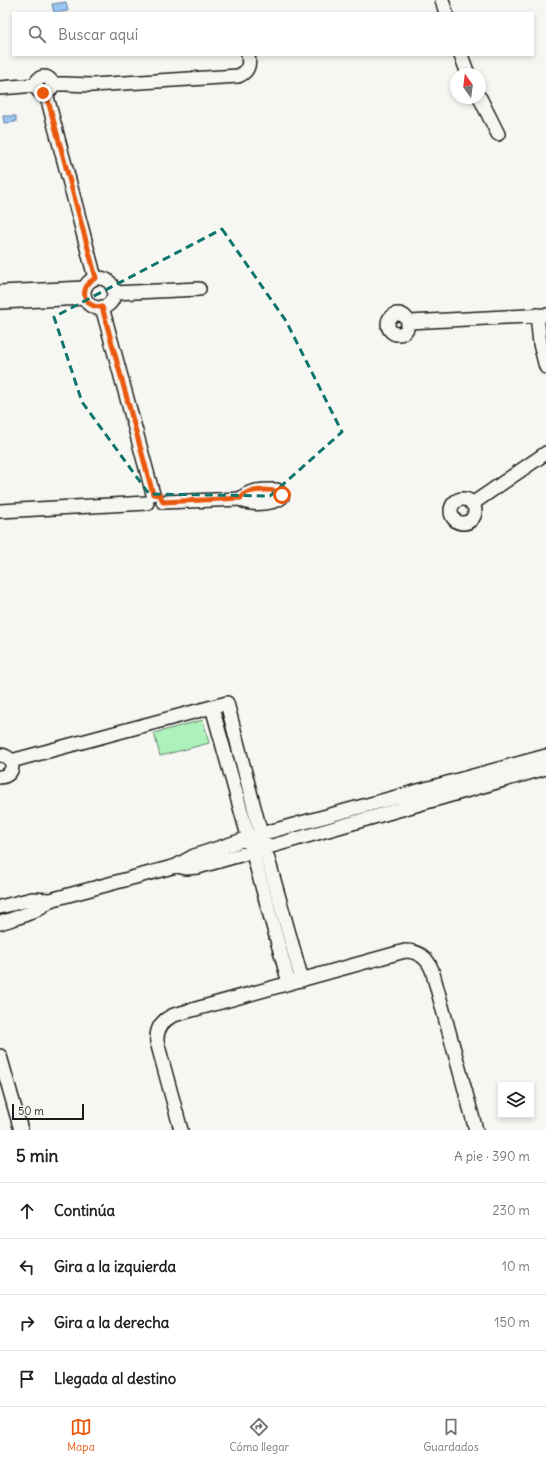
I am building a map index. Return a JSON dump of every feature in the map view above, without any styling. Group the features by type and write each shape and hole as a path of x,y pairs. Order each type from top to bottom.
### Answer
{"street":[{"path":"442,0 446,12"},
{"path":"0,88 45,87 66,84 92,85 238,76 247,70 249,64 248,56"},
{"path":"461,56 466,68"},
{"path":"45,87 96,278"},
{"path":"483,104 498,134"},
{"path":"96,278 108,281 111,284 114,293 110,302 102,307 92,306 85,293 91,280 96,278"},
{"path":"114,293 199,289"},
{"path":"0,292 85,293"},
{"path":"0,302 85,293"},
{"path":"102,307 150,498 150,508 156,510 161,508 163,502 241,498"},
{"path":"409,322 541,315 540,344 546,367"},
{"path":"472,504 546,453"},
{"path":"0,511 150,498"},
{"path":"0,777 4,777 10,772 12,765 6,758 227,703 263,841 302,980"},
{"path":"212,707 289,984"},
{"path":"176,866 186,868 198,867 252,851 263,841 546,756"},
{"path":"0,907 32,899 50,900 176,866 189,858 248,838 263,841 546,768"},
{"path":"0,923 33,912 50,900"},
{"path":"181,1130 157,1042 157,1031 163,1022 174,1015 405,951 416,952 425,957 432,970 476,1130"},
{"path":"0,1056 21,1130"}],"highlighted area":[{"path":"222,229 286,321 342,432 270,496 149,494 82,402 54,317"}],"green space":[{"path":"203,720 209,743 160,756 154,733"}],"water":[{"path":"66,2 68,11 54,12 52,4"},
{"path":"3,116 16,116 16,122 4,123"}],"route":[{"path":"43,93 46,93 96,278 87,284 84,293 85,298 92,306 102,307 153,494 160,495 163,502 241,498 249,492 274,490 277,490 282,495"}]}
